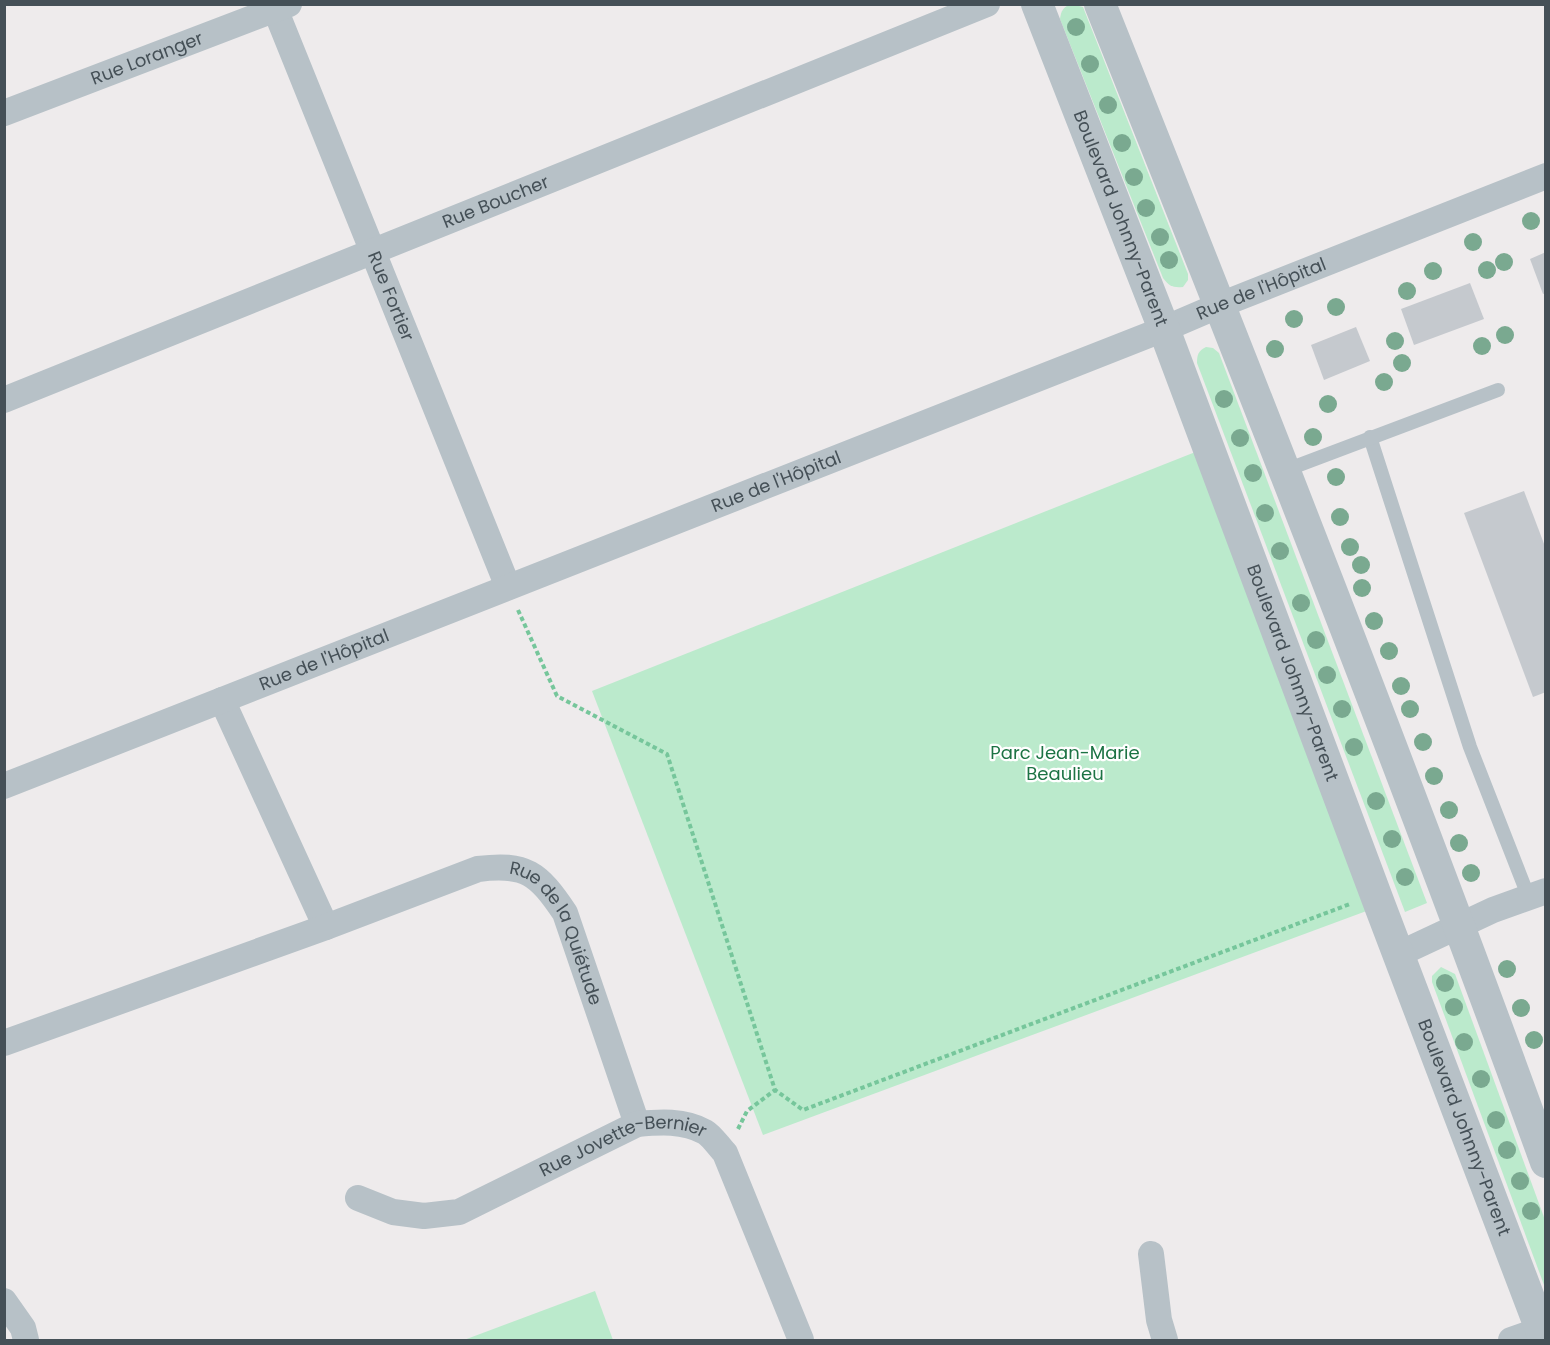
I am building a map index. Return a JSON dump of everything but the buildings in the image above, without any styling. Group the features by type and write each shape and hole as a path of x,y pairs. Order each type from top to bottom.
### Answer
{"street":[{"name":"Rue Boucher","path":"4,399 987,4"},
{"name":"Boulevard Johnny-Parent","path":"1036,4 1164,329 1376,895 1544,1332"},
{"path":"1100,4 1286,470 1459,927 1538,1119 1545,1162"},
{"name":"Rue Fortier","path":"279,6 508,587"},
{"name":"Rue Loranger","path":"6,109 279,6"},
{"name":"Rue de l'Hôpital","path":"4,786 1164,329 1545,176"},
{"path":"222,700 326,927"},
{"name":"Rue de la Quiétude","path":"4,1042 326,927 478,868 503,866 527,871 547,886 565,912 637,1124"},
{"path":"1399,954 1493,910 1537,895"},
{"name":"Rue Jovette-Bernier","path":"358,1198 393,1212 424,1216 459,1212 637,1124 664,1122 705,1132 725,1153 801,1341"},
{"path":"1151,1254 1159,1320 1165,1341"},
{"path":"4,1301 22,1328 26,1341"},
{"path":"1511,1341 1544,1332"}],"lane":[{"path":"1286,470 1498,390"},
{"path":"1370,437 1470,747 1537,895"}],"path":[{"path":"508,587 557,696 667,754 775,1090 803,1110 1376,895"},
{"path":"725,1153 747,1112 775,1090"}],"green space":[{"path":"1071,4 1083,7 1188,274 1188,280 1183,287 1171,286 1163,278 1060,19 1063,10"},
{"path":"1206,347 1213,348 1219,353 1427,903 1405,912 1197,363 1198,354"},
{"name":"Parc Jean-Marie Beaulieu","path":"1208,447 1380,906 763,1135 592,691"},
{"path":"1441,967 1455,974 1545,1220 1544,1285 1432,982 1432,976"},
{"path":"595,1291 613,1340 464,1340"}]}
